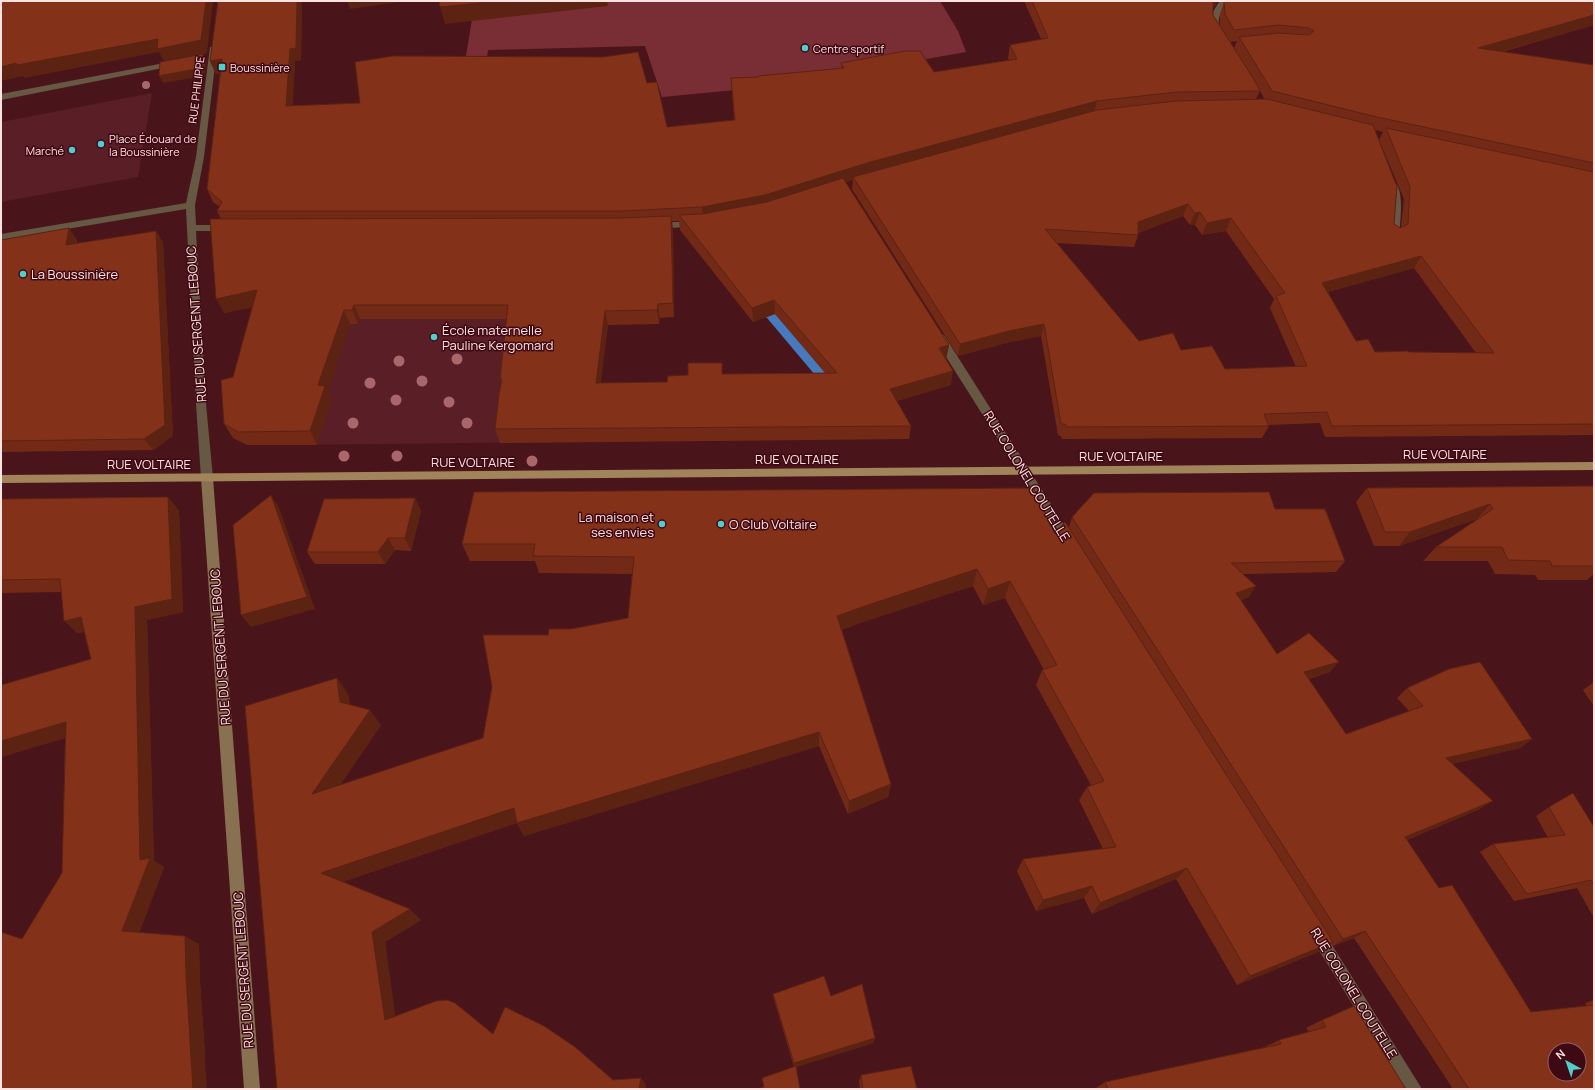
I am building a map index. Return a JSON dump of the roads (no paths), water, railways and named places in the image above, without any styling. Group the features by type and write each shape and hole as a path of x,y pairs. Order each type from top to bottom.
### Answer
{"main road":[{"name":"RUE VOLTAIRE","path":"1,479 1594,466"},
{"name":"RUE DU SERGENT LEBOUC","path":"207,478 252,1089"}],"street":[{"path":"1221,37 1215,27 1214,14 1224,1"},
{"name":"RUE PHILIPPE","path":"190,205 200,156 209,57 213,44"},
{"path":"1,97 185,61"},
{"path":"1388,177 1397,199 1394,236"},
{"path":"1,237 190,205"},
{"name":"RUE DU SERGENT LEBOUC","path":"190,205 207,478"},
{"path":"648,227 703,224"},
{"path":"191,228 236,228"},
{"name":"RUE COLONEL COUTELLE","path":"935,330 1075,552"},
{"name":"RUE COLONEL COUTELLE","path":"1308,921 1414,1089"}],"waterway":[{"path":"760,303 830,385"}],"place":[{"name":"Centre sportif","path":"805,48"},
{"name":"Boussinière","path":"222,67"},
{"name":"Place Édouard de la Boussinière","path":"101,144"},
{"name":"Marché","path":"72,150"},
{"name":"La Boussinière","path":"23,274"},
{"name":"École maternelle Pauline Kergomard","path":"434,337"},
{"name":"La maison et ses envies","path":"662,524"},
{"name":"O Club Voltaire","path":"721,524"}]}
